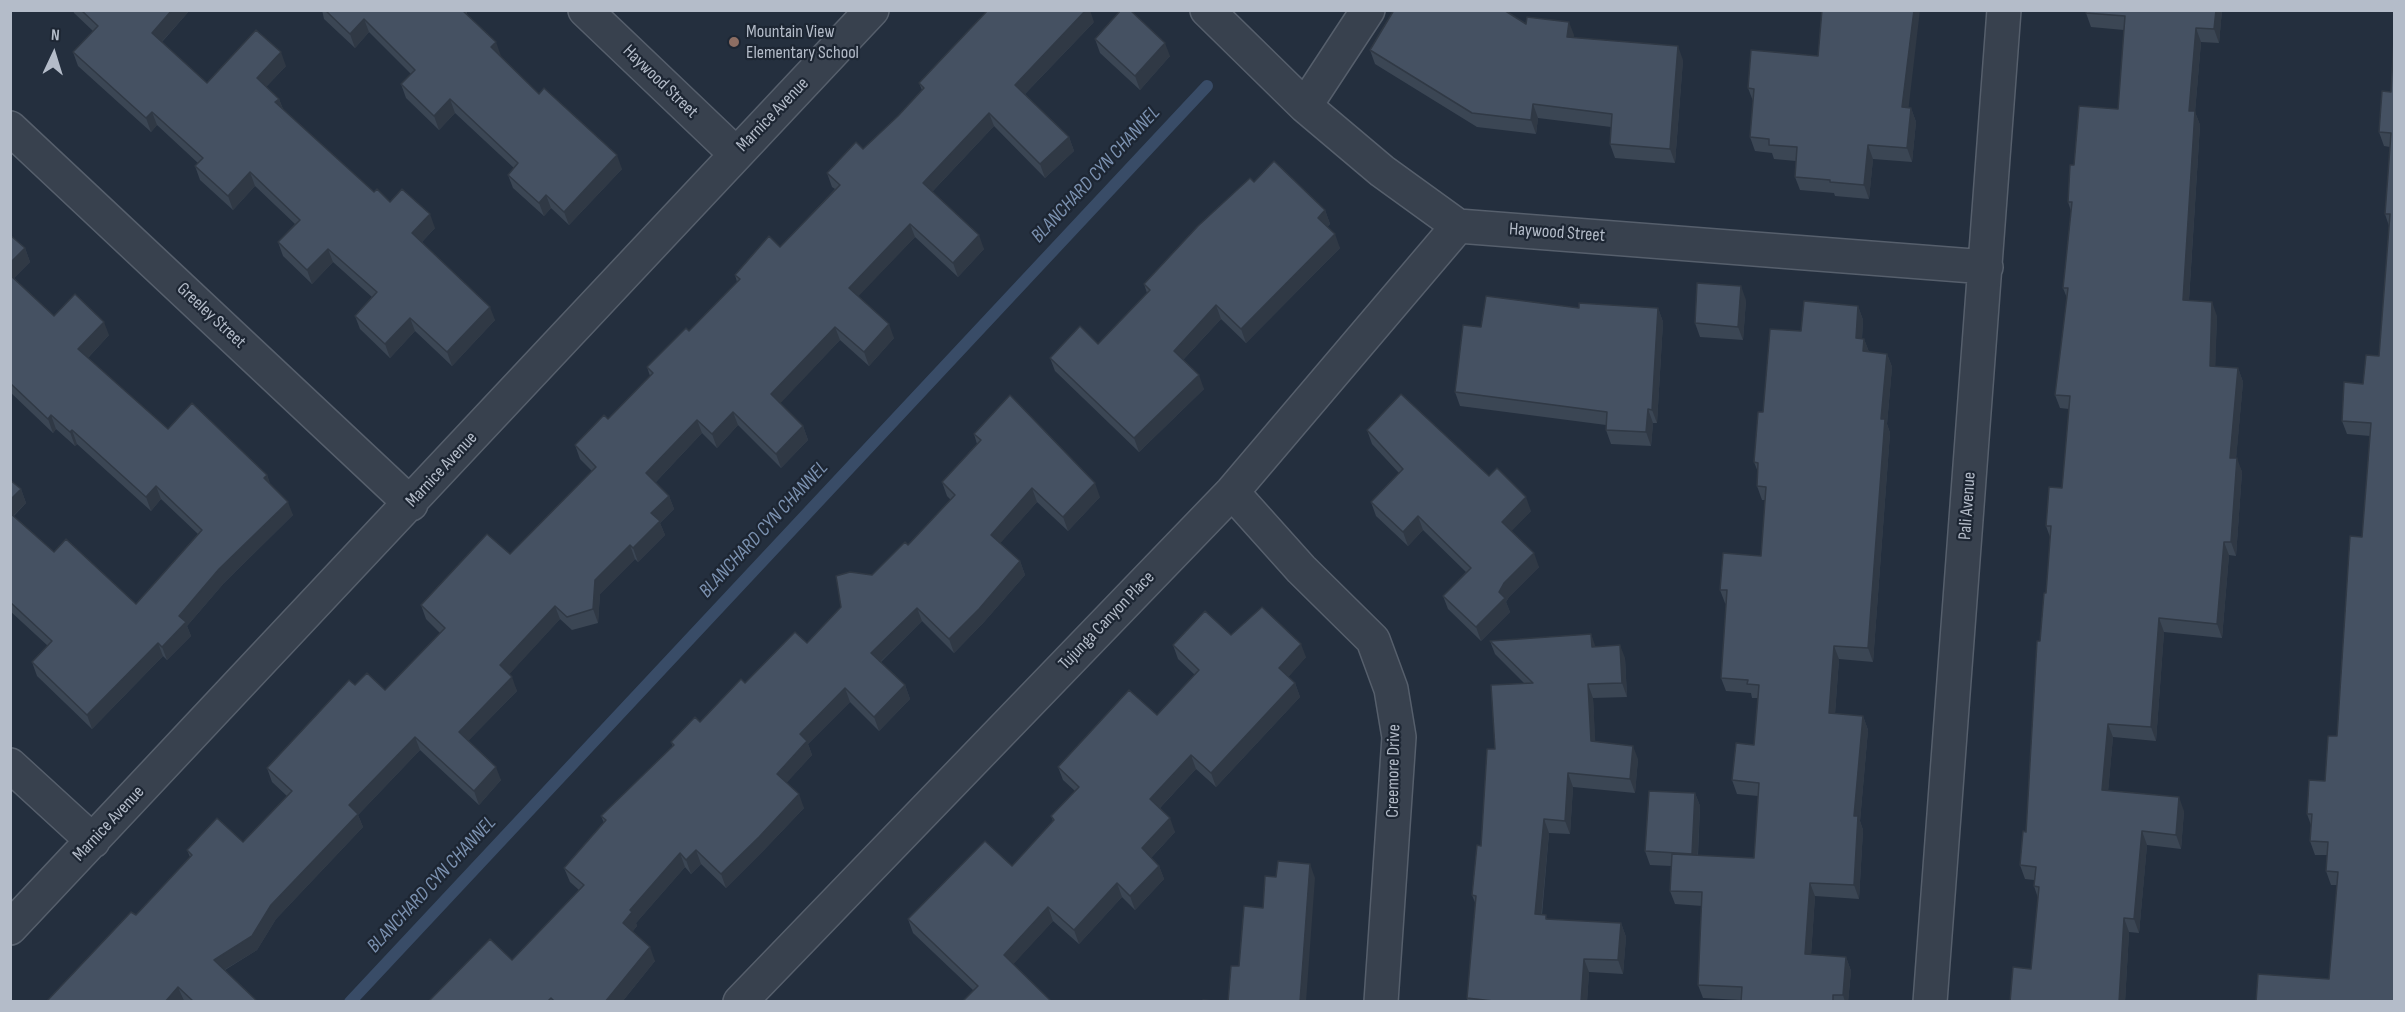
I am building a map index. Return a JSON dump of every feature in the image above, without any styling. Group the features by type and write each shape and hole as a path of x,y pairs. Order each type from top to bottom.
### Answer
{"street":[{"name":"Haywood Street","path":"585,10 736,154"},
{"name":"Marnice Avenue","path":"10,928 411,504 872,10"},
{"path":"1207,10 1305,106 1382,171 1458,226"},
{"path":"1305,106 1368,10"},
{"name":"Pali Avenue","path":"1930,1002 2004,10"},
{"name":"Greeley Street","path":"10,128 411,504"},
{"name":"Haywood Street","path":"1458,226 1986,267"},
{"name":"Tujunga Canyon Place","path":"740,1002 1232,492 1458,226"},
{"name":"Creemore Drive","path":"1232,492 1301,569 1372,640 1391,689 1399,736 1381,1002"},
{"path":"10,765 93,841"}],"building":[{"path":"81,10 172,10 152,33 207,83 256,30 281,52 257,78 279,99 275,102 374,192 377,189 390,202 402,189 430,214 412,233 490,307 447,352 410,318 385,344 355,316 377,292 328,249 307,270 278,242 300,220 250,172 228,196 195,166 203,158 152,112 146,118 73,52 98,26"},
{"path":"325,10 462,10 496,42 491,47 539,94 544,88 617,155 564,212 546,195 539,203 508,175 518,163 450,99 434,116 401,84 415,70 364,19 350,34"},
{"path":"988,10 1086,10 1015,85 1069,137 1040,164 989,113 923,183 979,235 953,263 910,224 849,288 889,324 864,352 835,327 771,394 803,426 776,454 733,412 712,434 697,420 646,473 669,496 651,513 660,521 633,548 630,545 595,580 593,609 567,617 555,606 500,665 512,677 459,732 496,767 474,791 415,737 349,805 358,814 271,905 252,936 214,960 258,1002 194,1002 178,987 165,1002 46,1002 131,912 136,915 192,855 187,850 217,818 243,842 292,791 267,768 349,680 355,685 367,673 385,690 445,628 421,605 487,534 510,554 596,467 575,445 604,415 608,419 653,373 647,367 686,328 689,331 740,279 735,275 769,236 780,247 840,185 827,173 856,142 863,149 898,116 924,88 919,83"},
{"path":"1121,10 1130,10 1165,43 1135,76 1095,39"},
{"path":"1394,10 1504,10 1526,24 1527,17 1569,22 1567,37 1678,46 1670,149 1610,144 1612,114 1533,104 1531,120 1472,113 1370,50"},
{"path":"1822,10 1914,10 1902,107 1911,108 1907,148 1868,145 1864,185 1795,177 1797,147 1769,145 1769,139 1750,137 1754,89 1748,88 1751,50 1818,56"},
{"path":"2086,10 2216,10 2214,29 2196,28 2189,111 2195,111 2183,300 2212,302 2210,366 2238,368 2230,458 2237,458 2231,542 2224,542 2217,624 2159,618 2151,727 2108,724 2102,790 2179,797 2176,835 2142,831 2134,919 2124,918 2119,1002 2010,1002 2013,967 2031,969 2039,887 2034,886 2036,867 2020,865 2023,831 2026,832 2037,641 2040,641 2044,593 2046,593 2051,526 2046,526 2049,487 2062,488 2070,396 2055,395 2068,288 2063,288 2072,202 2068,202 2070,165 2074,165 2079,106 2118,109 2125,16 2086,13"},
{"path":"2394,38 2394,1002 2256,1002 2258,974 2329,979 2338,872 2326,871 2328,842 2310,841 2312,814 2307,814 2309,780 2325,781 2328,736 2337,736 2350,536 2362,537 2371,423 2342,421 2344,382 2363,384 2366,355 2379,356 2390,214 2385,214 2391,133 2379,132 2382,91 2391,92"},
{"path":"1274,161 1325,210 1318,218 1335,234 1241,329 1216,305 1174,351 1199,375 1134,438 1050,358 1080,326 1098,344 1150,290 1144,284 1198,226 1250,178 1254,182"},
{"path":"10,235 25,248 10,263"},
{"path":"10,275 54,316 75,294 104,322 78,349 168,429 192,403 267,475 264,478 288,502 219,569 179,616 186,622 162,647 158,643 87,715 32,662 52,641 10,602 10,513 54,552 66,539 136,604 202,530 156,486 146,497 72,430 70,432 51,415 48,419 10,383"},
{"path":"1697,283 1741,286 1738,327 1695,323"},
{"path":"1486,296 1579,308 1579,303 1658,308 1652,410 1648,409 1646,432 1606,430 1607,412 1455,392 1463,325 1481,327"},
{"path":"1804,301 1858,306 1856,338 1864,339 1863,351 1887,354 1881,419 1885,419 1868,648 1834,646 1829,713 1863,716 1854,816 1858,816 1854,885 1810,883 1805,954 1846,957 1843,995 1833,995 1833,1002 1741,1002 1742,987 1698,985 1702,892 1670,891 1672,854 1754,858 1759,783 1732,780 1736,743 1754,745 1759,685 1747,684 1748,680 1721,678 1727,590 1720,590 1723,553 1761,556 1766,487 1757,486 1758,463 1754,462 1758,412 1763,412 1770,329 1801,331"},
{"path":"1401,394 1489,476 1497,468 1526,497 1502,522 1534,553 1504,583 1499,592 1505,598 1476,627 1443,596 1471,568 1418,516 1403,532 1371,502 1403,469 1367,430"},
{"path":"1010,395 1095,483 1063,517 1032,488 991,535 1020,561 979,609 949,639 917,608 871,653 905,685 874,717 845,688 800,734 807,741 777,774 799,794 721,874 696,850 686,860 680,853 630,910 632,912 623,923 650,947 605,1002 555,1002 551,998 547,1002 428,1002 490,939 512,960 584,885 564,868 606,820 601,816 674,745 671,742 695,717 700,722 741,679 745,683 795,632 807,643 841,607 836,576 850,572 872,575 905,542 908,545 955,495 942,482 981,440 974,434"},
{"path":"10,480 21,489 10,500"},
{"path":"1262,607 1301,644 1279,668 1295,683 1211,773 1191,755 1150,799 1170,818 1142,848 1159,866 1130,896 1117,883 1074,930 1048,907 1004,955 1052,1002 962,1002 978,986 908,919 985,841 1012,866 1054,820 1051,816 1079,787 1058,767 1129,690 1157,715 1199,670 1173,645 1205,611 1231,635"},
{"path":"1591,634 1592,647 1620,645 1622,683 1588,684 1591,741 1633,746 1630,779 1568,773 1565,821 1544,819 1535,914 1546,915 1546,919 1621,923 1618,960 1584,959 1581,1002 1502,1002 1467,998 1476,896 1472,895 1477,845 1481,846 1487,749 1495,749 1491,685 1533,683 1490,641"},
{"path":"1649,791 1695,793 1692,854 1645,851"},
{"path":"1278,861 1310,864 1300,1002 1228,1002 1231,966 1239,966 1244,906 1263,908 1265,876 1276,877"}],"waterway":[{"name":"BLANCHARD CYN CHANNEL","path":"350,1002 1207,86"}],"place":[{"name":"Mountain View Elementary School","path":"734,42"}]}
